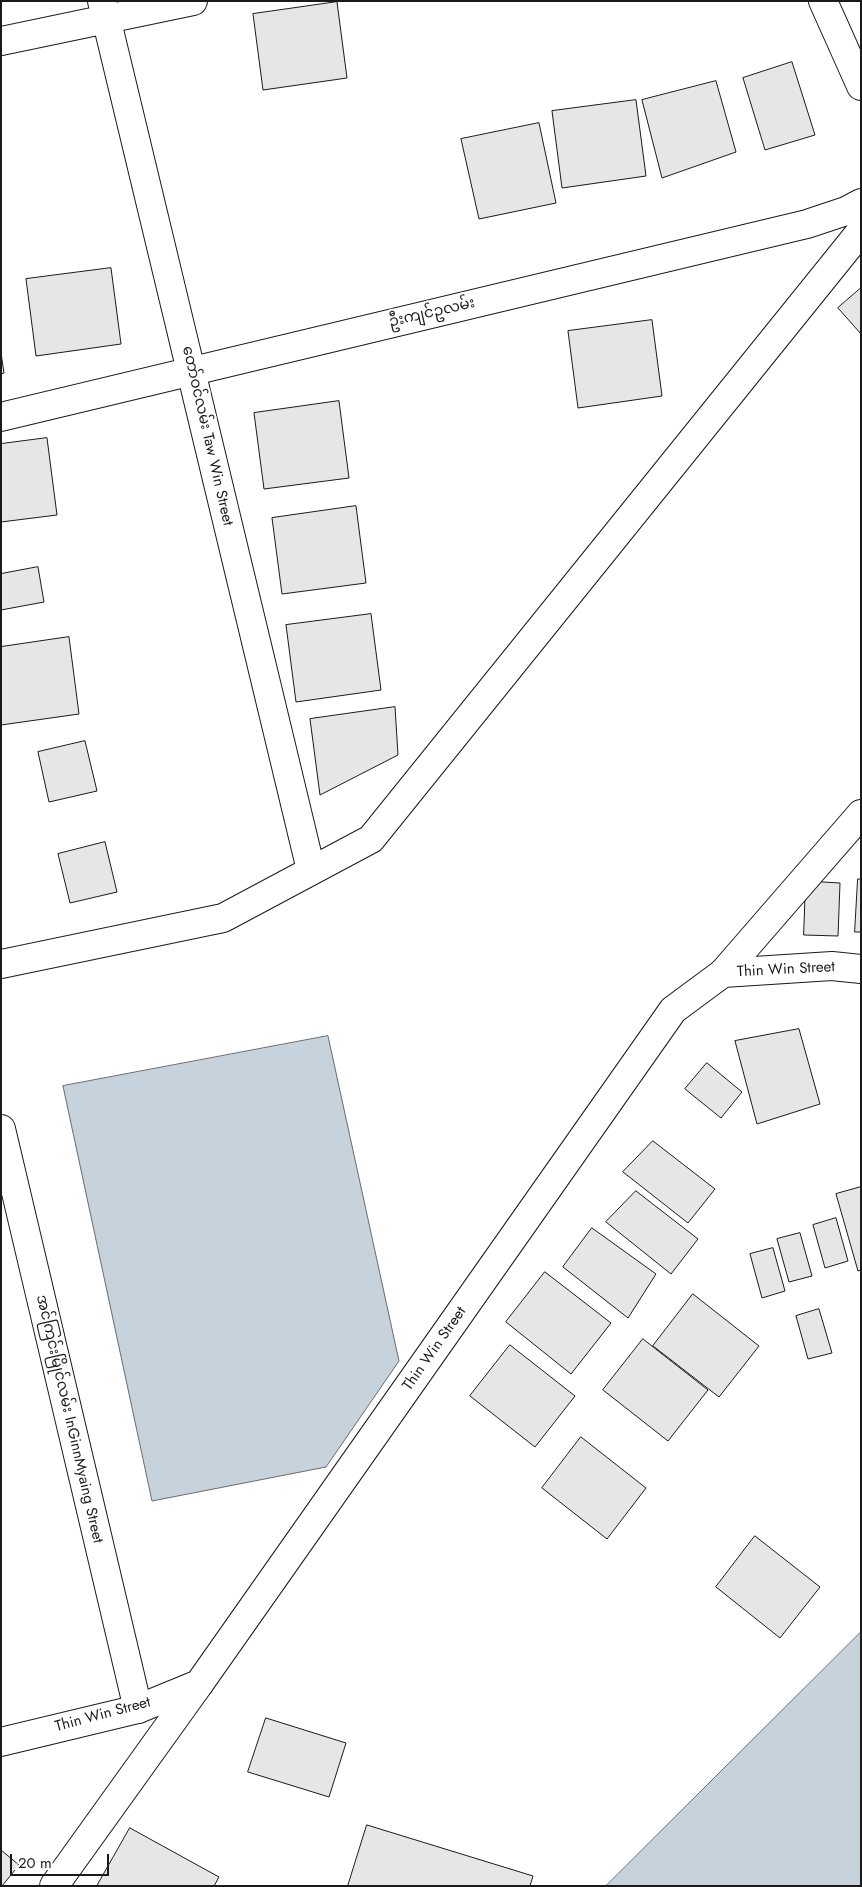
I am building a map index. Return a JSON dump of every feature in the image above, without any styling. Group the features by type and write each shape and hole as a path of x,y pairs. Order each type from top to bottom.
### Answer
{"street":[{"path":"1,41 104,11 193,1"},
{"path":"823,1 861,86"},
{"name":"တော်ဝင်လမ်း Taw Win Street","path":"104,11 311,870"},
{"name":"ဦးကျင်ဥလမ်း","path":"1,417 806,224 846,211 861,203"},
{"path":"1,964 223,918 371,839 861,231"},
{"path":"723,973 861,814"},
{"name":"Thin Win Street","path":"1,1742 138,1709 199,1684 673,1010 723,973 832,966 861,969"},
{"name":"အင်ကြင်းမြိုင်လမ်း InGinnMyaing Street","path":"1,1129 5,1162 138,1709"},
{"path":"54,1886 199,1684"}],"shaded area":[{"path":"328,1036 399,1361 326,1467 152,1501 63,1086"},
{"path":"861,1632 861,1886 606,1886"}],"building":[{"path":"337,2 347,78 263,90 253,14"},
{"path":"792,62 815,135 765,150 743,78"},
{"path":"716,81 736,152 662,178 642,100"},
{"path":"636,100 646,176 562,188 552,111"},
{"path":"539,123 556,203 479,219 461,139"},
{"path":"111,268 121,344 36,356 26,279"},
{"path":"861,288 861,334 838,308"},
{"path":"652,320 662,396 578,408 568,331"},
{"path":"1,353 4,373 1,374"},
{"path":"339,401 349,478 264,489 254,413"},
{"path":"47,438 57,515 1,522 1,444"},
{"path":"356,506 366,583 282,594 272,518"},
{"path":"38,567 44,602 1,610 1,574"},
{"path":"371,614 381,690 296,702 286,625"},
{"path":"69,637 79,714 1,725 1,647"},
{"path":"395,707 398,755 320,795 310,719"},
{"path":"85,741 97,791 49,802 38,752"},
{"path":"105,842 117,892 70,903 58,854"},
{"path":"858,879 861,879 861,932 855,932"},
{"path":"806,881 840,883 838,936 804,935"},
{"path":"799,1029 820,1104 757,1124 735,1041"},
{"path":"707,1063 742,1092 721,1118 685,1089"},
{"path":"653,1141 715,1189 688,1223 623,1172"},
{"path":"861,1187 861,1270 858,1271 836,1194"},
{"path":"636,1191 698,1239 671,1274 606,1222"},
{"path":"836,1218 848,1261 825,1268 813,1225"},
{"path":"592,1228 656,1274 628,1318 563,1267"},
{"path":"800,1233 812,1276 789,1282 777,1239"},
{"path":"773,1248 785,1291 762,1298 750,1254"},
{"path":"545,1272 611,1323 571,1374 506,1322"},
{"path":"693,1294 759,1346 719,1397 653,1346"},
{"path":"819,1309 832,1353 808,1359 796,1316"},
{"path":"643,1339 708,1390 668,1441 603,1390"},
{"path":"510,1345 575,1396 535,1447 470,1396"},
{"path":"581,1437 646,1488 607,1539 542,1488"},
{"path":"755,1536 820,1587 780,1638 716,1587"},
{"path":"266,1718 346,1743 329,1797 248,1772"},
{"path":"367,1825 533,1876 530,1886 348,1886"},
{"path":"130,1828 219,1877 214,1886 97,1886"},
{"path":"1,1850 19,1865 2,1886 1,1886"}]}
